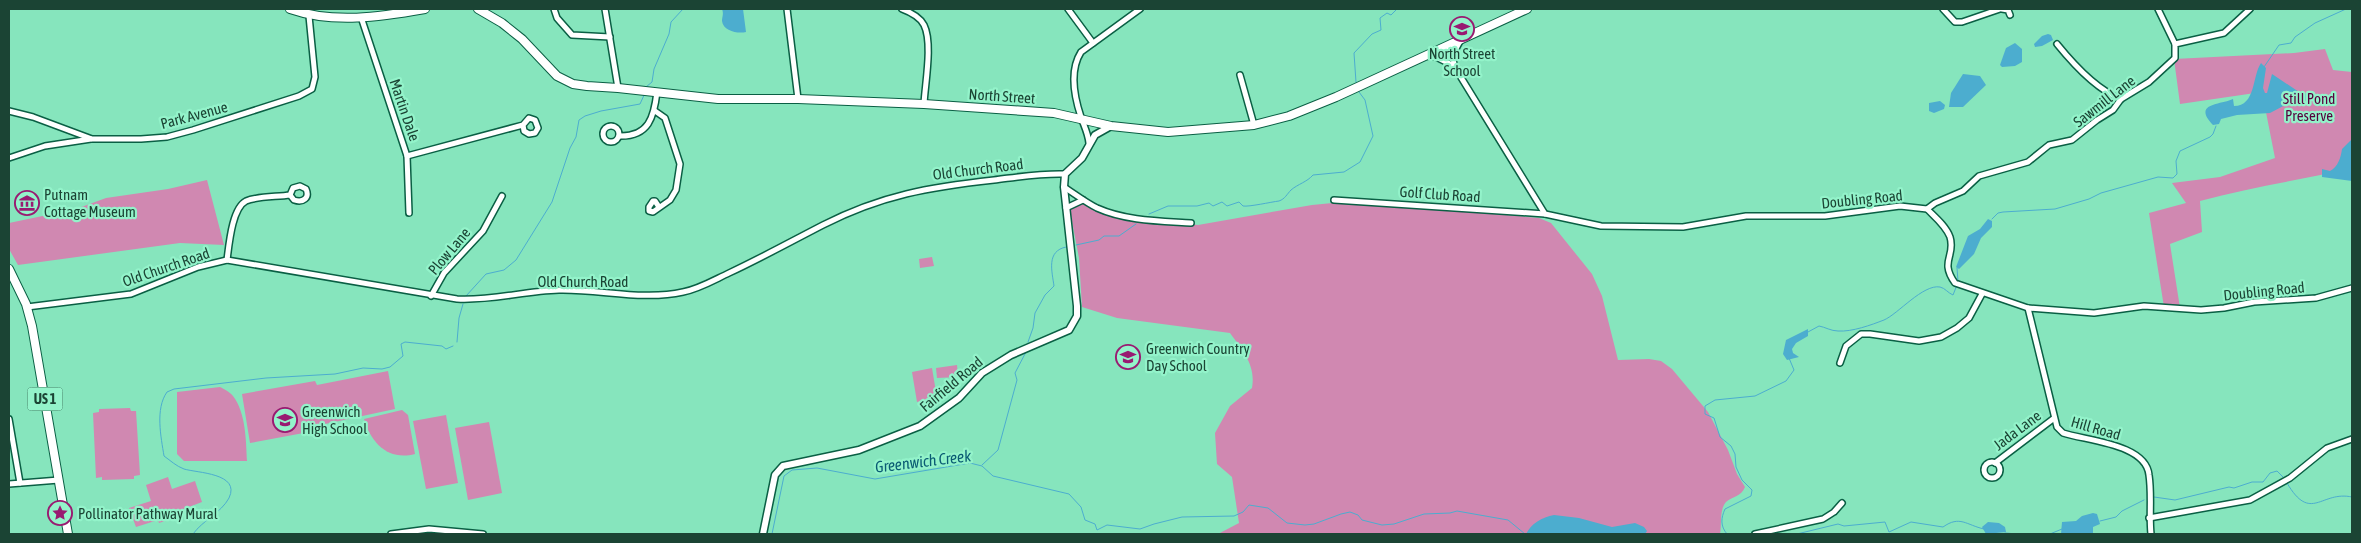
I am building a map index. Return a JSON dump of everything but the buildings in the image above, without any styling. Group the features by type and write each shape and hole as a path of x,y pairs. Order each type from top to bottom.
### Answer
{"main road":[{"path":"290,9 308,16 362,17 425,9"},
{"name":"North Street","path":"478,9 502,23 522,40 557,76 580,85 718,99 798,99 924,104 1054,113 1111,126 1168,132 1254,125 1303,111 1527,9"},
{"name":"US 1","path":"9,269 12,282 27,307 32,326 68,534"}],"street":[{"path":"554,9 557,18 572,35 610,37"},
{"path":"605,9 618,88"},
{"path":"787,9 798,99"},
{"path":"902,9 915,15 924,24 928,38 924,104"},
{"path":"1068,9 1093,43"},
{"path":"1089,143 1088,132 1081,118 1073,72 1075,61 1081,52 1140,9"},
{"path":"1943,9 1956,22 1962,22 2001,9 2008,10 2010,15"},
{"path":"2158,9 2175,44 2224,33 2250,9"},
{"name":"Park Avenue","path":"9,111 92,139 141,140 167,137 202,127 312,89 315,77 308,16"},
{"name":"Martin Dale","path":"362,17 407,156 409,213"},
{"path":"1460,40 1453,54 1454,66 1545,214"},
{"path":"2057,44 2086,74 2111,95 2121,99"},
{"name":"Sawmill Lane","path":"1927,209 1935,202 1963,191 1979,176 2028,162 2050,145 2072,140 2113,110 2121,99 2149,82 2175,58 2175,44"},
{"path":"1427,56 1436,57 1454,66"},
{"path":"1240,75 1254,125"},
{"path":"619,136 641,130 652,120 657,92"},
{"path":"655,111 665,118 680,164 676,190 670,200 659,207"},
{"path":"407,156 523,125"},
{"path":"1066,174 1082,158 1089,143 1096,135 1111,126"},
{"path":"61,127 63,131 62,142"},
{"path":"9,158 26,151 62,142 92,139"},
{"name":"Old Church Road","path":"27,307 131,294 198,267 227,260 431,296 480,300 557,290 660,296 684,292 715,280 793,243 849,212 874,202 952,184 1049,173 1066,174"},
{"name":"Fairfield Road","path":"763,534 775,475 783,466 859,450 920,426 959,398 982,372 1011,354 1064,333 1073,326 1077,316 1077,306 1064,187 1066,174"},
{"path":"1064,187 1099,209 1120,215 1150,220 1191,223"},
{"path":"227,260 232,225 240,206 247,201 290,195"},
{"name":"Plow Lane","path":"431,296 444,273 473,244 483,231 502,196"},
{"path":"1066,208 1083,200"},
{"name":"Golf Club Road","path":"1334,200 1545,214"},
{"name":"Doubling Road","path":"1545,214 1601,226 1683,227 1746,216 1825,216 1900,206 1927,209 1949,236 1951,243 1947,265 1948,273 1955,283 1982,294 2028,308 2094,313 2144,306 2201,310 2254,302 2316,298 2352,288"},
{"path":"1840,363 1846,346 1853,338 1861,334 1919,341 1941,337 1957,328 1969,318 1982,294"},
{"name":"Hill Road","path":"2028,308 2046,377 2053,419 2057,427 2063,433 2128,450 2139,456 2150,476 2149,518 2151,534"},
{"path":"9,419 11,441 20,483"},
{"name":"Jada Lane","path":"1995,463 2053,419"},
{"path":"2149,518 2250,500 2290,478 2327,448 2352,439"},
{"path":"9,484 59,480"},
{"path":"1755,534 1823,519 1834,512 1842,503"},
{"path":"391,534 429,529 483,534"}],"green space":[{"name":"Still Pond Preserve","path":"2325,49 2333,70 2352,72 2352,168 2200,201 2202,232 2170,244 2180,308 2164,307 2149,213 2186,203 2172,183 2220,177 2275,158 2262,92 2180,104 2174,59 2294,53"},
{"path":"207,180 224,245 180,243 18,265 9,249 9,223 76,209 106,198 168,189"},
{"path":"1353,201 1539,218 1551,223 1592,274 1602,296 1618,360 1649,359 1661,361 1672,369 1708,412 1745,487 1741,493 1724,505 1720,534 1218,534 1239,523 1232,477 1217,464 1215,433 1230,406 1252,388 1253,380 1250,365 1230,333 1117,318 1082,307 1079,258 1070,211 1074,205 1084,203 1122,217 1198,225 1312,205"},
{"path":"932,257 934,266 920,268 919,259"},
{"path":"957,365 958,377 937,378 936,368"},
{"path":"932,368 937,398 917,402 912,372"},
{"path":"388,371 395,409 325,424 325,429 250,443 242,394 315,381 317,385"},
{"path":"220,387 232,395 241,411 245,427 247,461 184,461 177,454 177,392"},
{"path":"130,408 131,411 136,411 140,475 134,476 134,479 102,480 102,477 96,478 93,413 99,412 99,409"},
{"path":"402,410 408,415 415,454 397,455 382,448 371,436 364,419"},
{"path":"446,415 458,483 426,489 413,421"},
{"path":"489,422 502,493 468,500 455,428"},
{"path":"168,477 172,489 195,481 202,502 181,510 182,515 159,523 158,520 136,527 129,508 151,501 146,485"}],"water":[{"path":"722,9 743,9 746,32 739,33 725,27 722,21"},
{"path":"2051,35 2053,40 2042,46 2035,47 2034,44 2042,36"},
{"path":"2015,43 2022,49 2022,62 2015,66 2002,67 2000,65 2006,48"},
{"path":"2261,63 2266,68 2263,88 2265,93 2267,93 2272,74 2299,92 2316,96 2318,99 2289,103 2270,113 2237,115 2221,119 2219,124 2213,125 2207,118 2205,112 2207,109 2215,104 2233,99 2234,106 2241,105 2246,101 2250,96"},
{"path":"1963,74 1980,76 1986,85 1963,107 1949,107 1951,93"},
{"path":"1940,101 1945,105 1944,109 1934,113 1929,111 1929,103"},
{"path":"2352,139 2352,181 2322,177 2322,169 2330,171 2335,167 2342,149"},
{"path":"1988,219 1992,221 1992,227 1981,238 1974,254 1959,269 1956,267 1968,236 1980,229"},
{"path":"1808,329 1808,336 1796,343 1792,349 1793,353 1799,357 1787,360 1783,354 1786,340"},
{"path":"2093,513 2097,514 2100,524 2093,527 2093,534 2061,534 2062,522 2076,521 2082,516"},
{"path":"1554,515 1579,518 1612,527 1635,523 1644,527 1647,531 1645,534 1526,534 1537,522 1545,517"},
{"path":"1988,522 1999,523 2005,527 2006,532 1986,534 1982,527"}],"waterway":[{"path":"646,87 652,82 654,69 669,34 671,22 683,9"},
{"path":"1356,82 1354,53 1372,34 1381,30 1380,18 1387,13 1391,15 1397,9"},
{"path":"2264,67 2279,45 2291,43 2295,37 2315,23 2346,9"},
{"path":"1149,214 1168,206 1197,206 1209,203 1213,206 1222,202 1227,206 1239,202 1246,206 1279,201 1313,175 1344,172 1360,162 1373,136 1365,100 1359,92"},
{"path":"466,296 486,274 504,270 516,260 552,202 570,148 576,137 579,120 601,111 640,104 645,93"},
{"path":"1992,219 1998,213 2055,209 2089,199 2101,193 2158,177 2173,178 2177,174 2176,161 2180,151 2210,137 2216,126"},
{"path":"1076,245 1099,240 1104,236 1119,236 1136,224"},
{"path":"1028,342 1033,328 1035,313 1045,295 1054,286 1053,257 1060,249 1066,247"},
{"path":"1957,268 1958,281"},
{"path":"1808,332 1819,326 1843,331 1867,326 1890,317 1926,290 1940,287 1953,295 1957,285"},
{"path":"457,342 459,318 463,304"},
{"path":"193,534 226,503 231,490 229,483 223,479 207,473 184,469 164,456 160,432 160,415 163,399 167,392 174,389 266,378 335,374 363,368 382,369 390,367 403,356 401,344 405,342 442,346 446,349 453,346"},
{"path":"982,465 998,450 1017,380 1015,373 1026,352"},
{"path":"1727,534 1722,522 1725,509 1751,496 1752,490 1742,480 1736,467 1735,454 1731,446 1720,437 1714,418 1705,414 1705,406 1715,400 1755,396 1786,381 1794,370 1789,358"},
{"name":"Greenwich Creek","path":"772,534 784,476 792,470 817,468 875,479 970,463 982,466 993,476 1069,494 1081,507 1085,520 1095,524 1097,530 1107,525 1140,529 1182,517 1234,516 1243,512 1249,505 1268,508 1287,523 1305,525 1314,524 1350,512 1358,515 1362,520 1382,525 1394,524 1424,514 1457,511 1508,520 1525,534"},
{"name":"Greenwich Creek","path":"2154,497 2175,500 2229,487 2234,488 2252,482 2263,482 2270,473 2277,471 2283,477"},
{"name":"Greenwich Creek","path":"2287,483 2295,495 2310,504 2341,496 2352,497"},
{"name":"Greenwich Creek","path":"2100,521 2116,517 2122,511 2144,500"},
{"name":"Greenwich Creek","path":"1797,534 1838,524 1844,526 1885,522 1889,532 1911,522 1943,527 1949,523 1959,521 1984,529"},
{"name":"Greenwich Creek","path":"2050,534 2062,529"},
{"name":"Greenwich Creek","path":"2005,533 2017,534"}],"place":[{"name":"North Street School","path":"1462,29"},
{"name":"Putnam Cottage Museum","path":"27,203"},
{"name":"Greenwich Country Day School","path":"1128,357"},
{"name":"Greenwich High School","path":"285,420"},
{"name":"Pollinator Pathway Mural","path":"60,513"}]}
